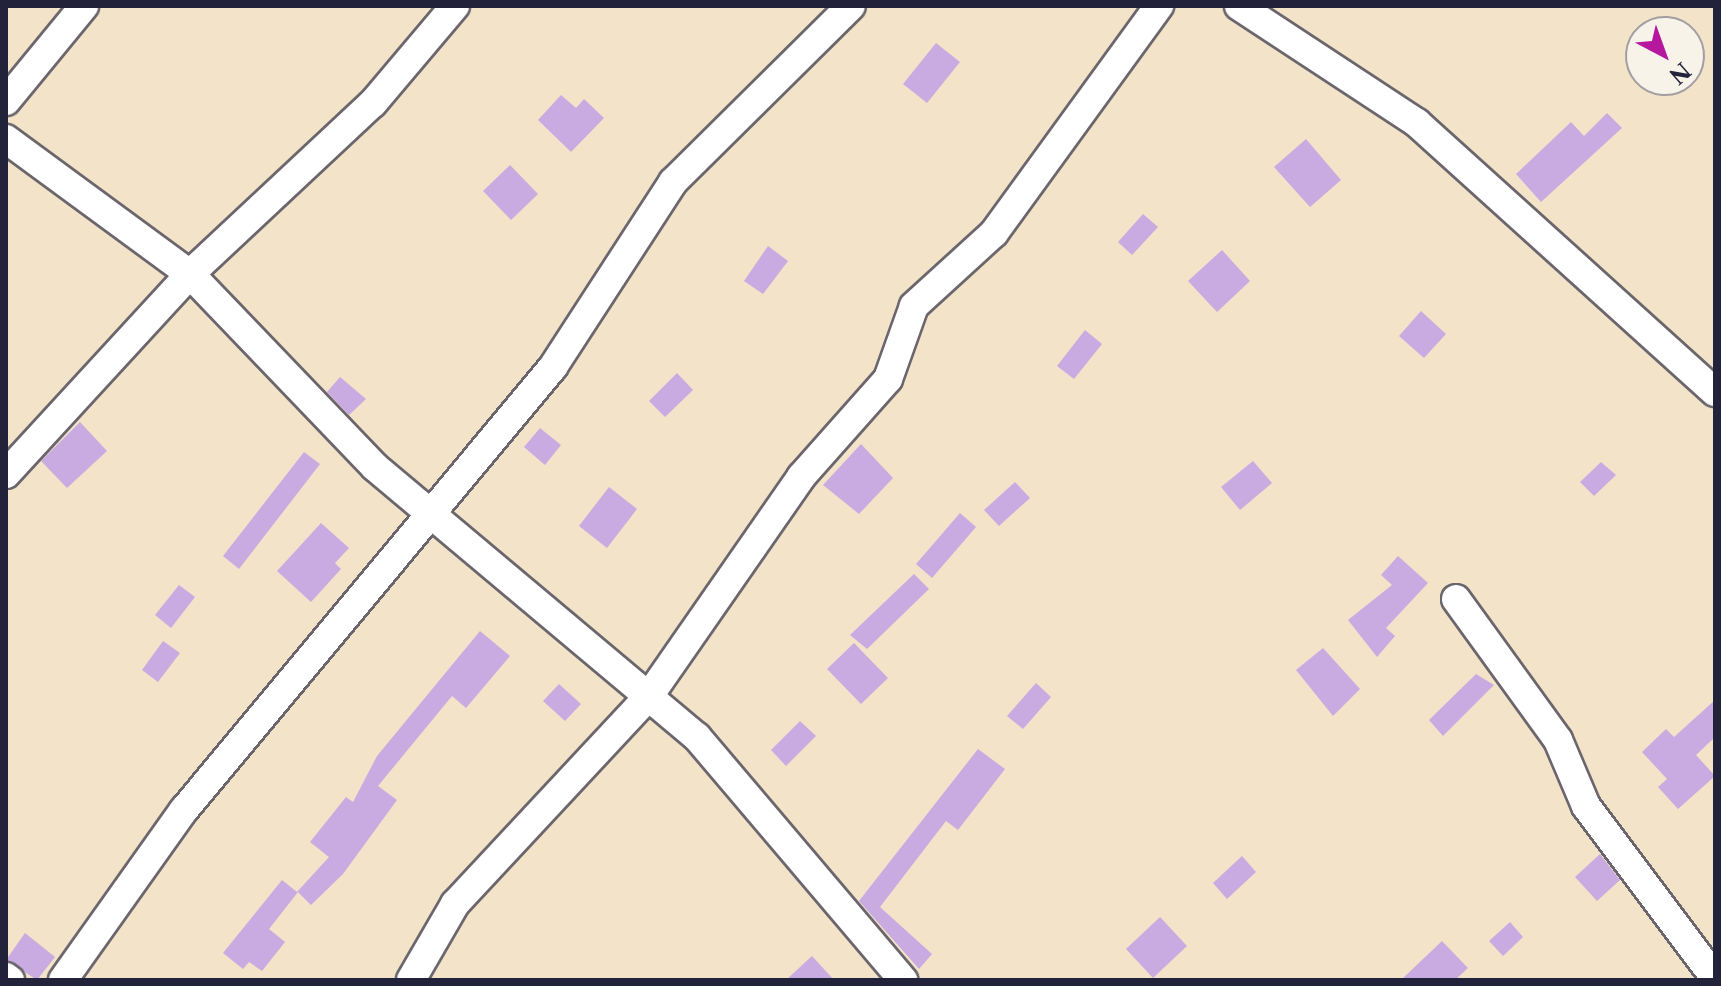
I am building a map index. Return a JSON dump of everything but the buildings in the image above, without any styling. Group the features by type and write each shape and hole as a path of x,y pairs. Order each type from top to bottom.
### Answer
{"street":[{"path":"6,101 84,6"},
{"path":"6,474 190,274 373,103 455,6"},
{"path":"63,980 184,810 553,367 673,182 851,6"},
{"path":"411,980 455,904 649,696 801,477 888,379 914,306 994,233 1159,6"},
{"path":"1239,6 1417,123 1715,392"},
{"path":"6,139 190,274 375,467 433,512 697,737 903,980"},
{"path":"1456,599 1558,740 1586,806 1715,978"}]}
